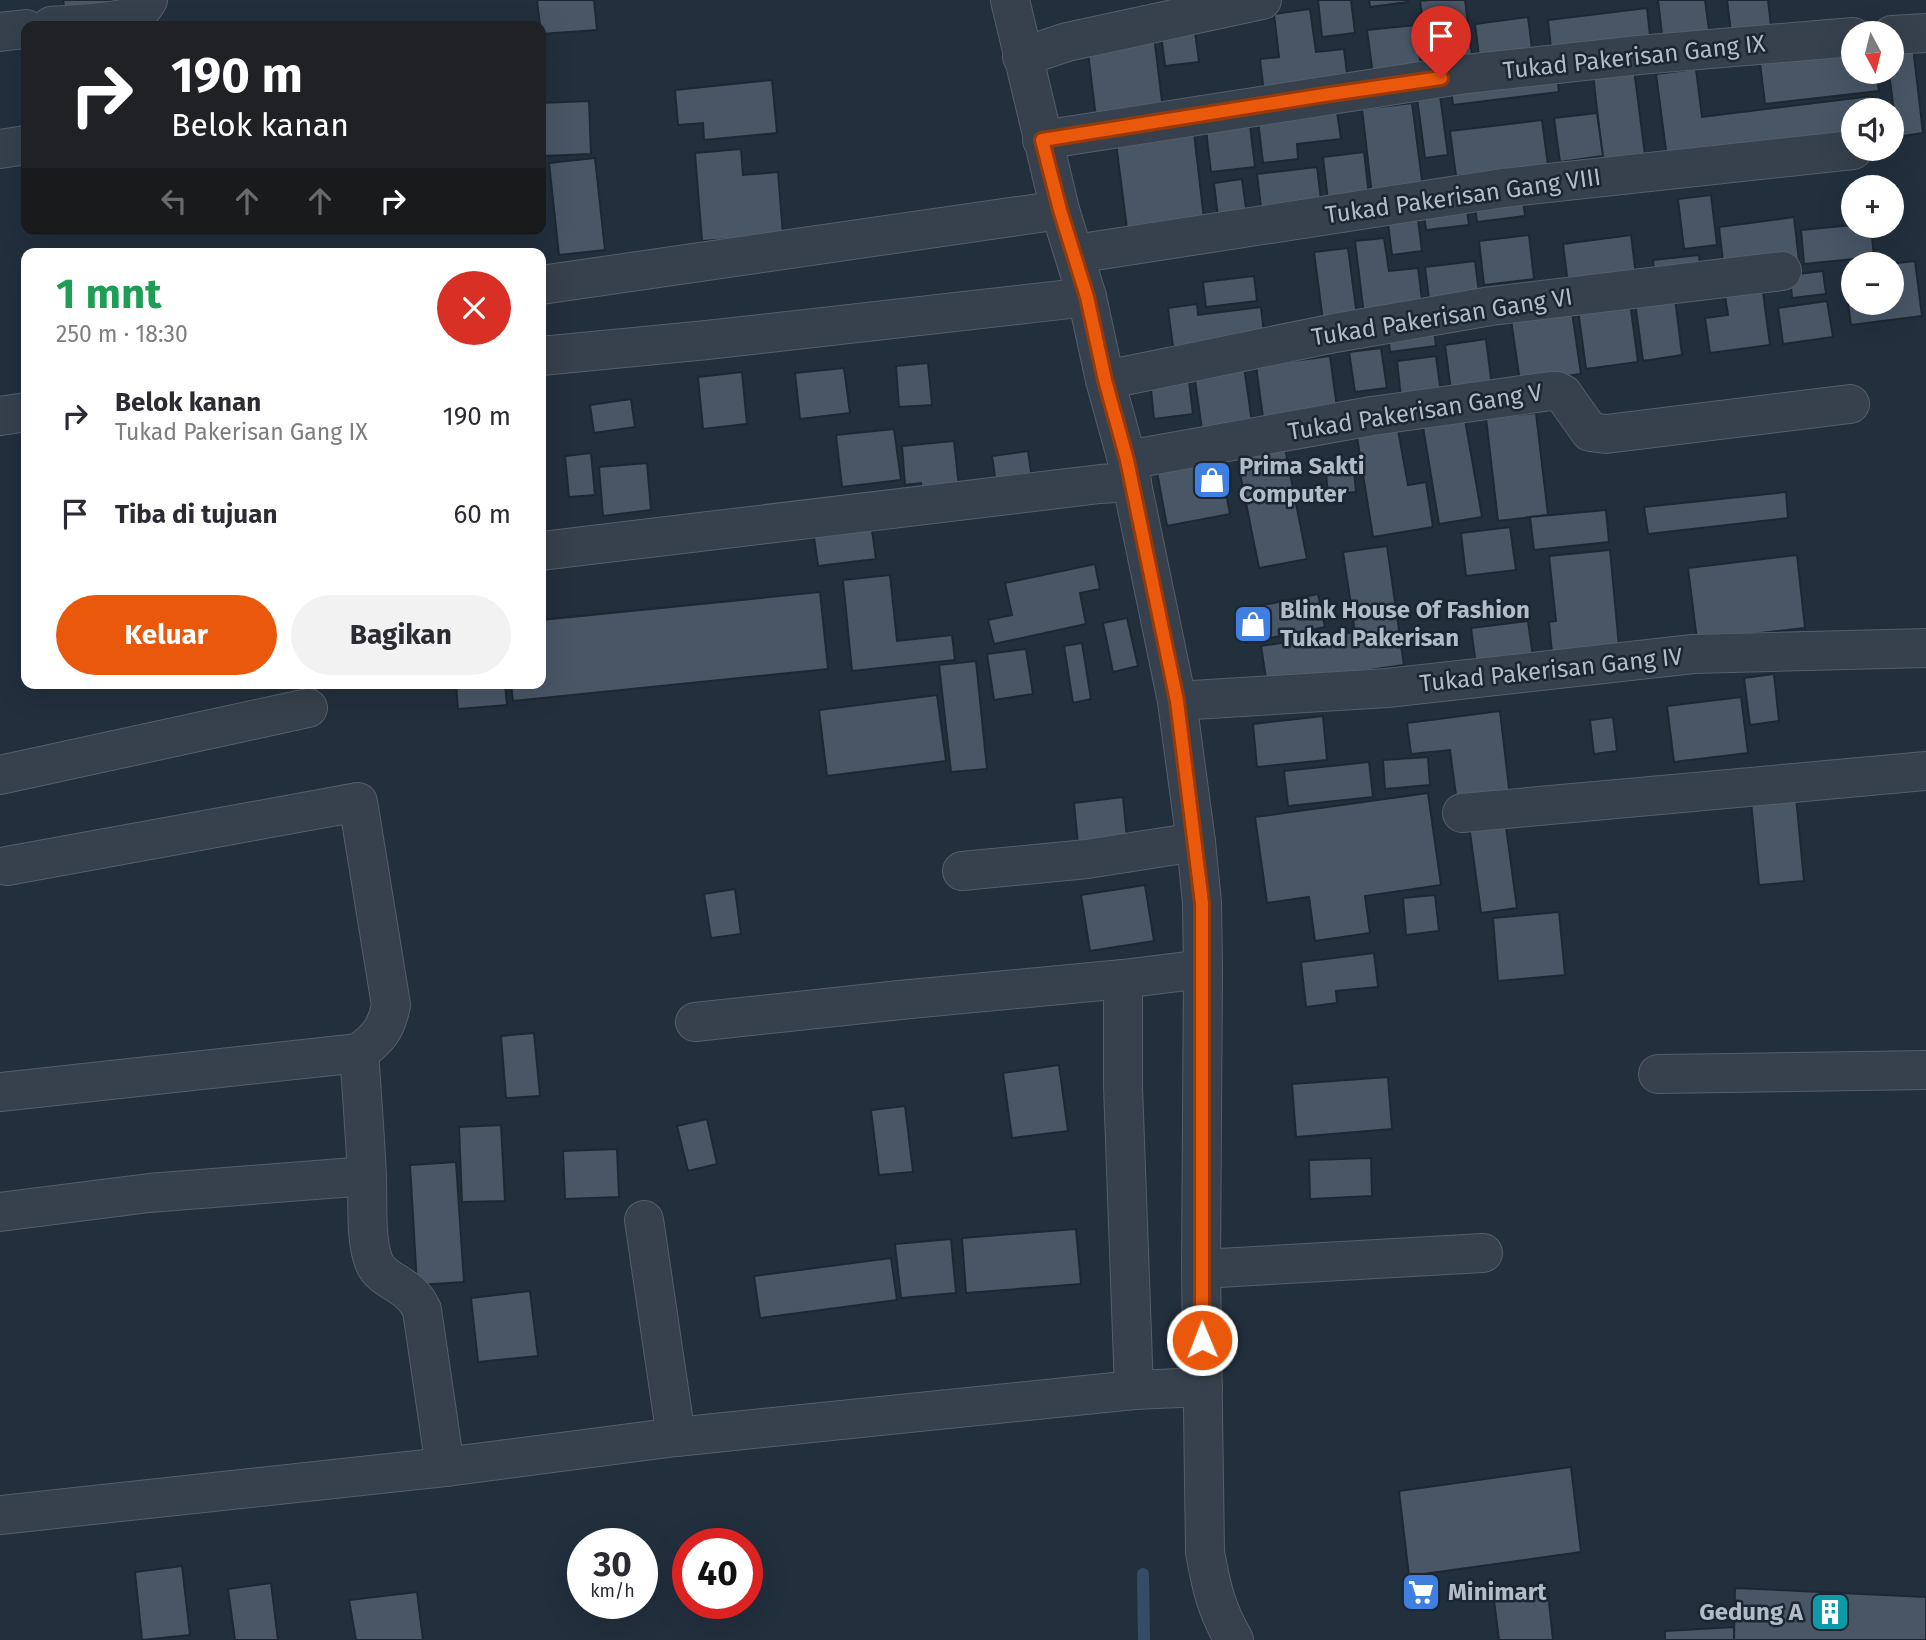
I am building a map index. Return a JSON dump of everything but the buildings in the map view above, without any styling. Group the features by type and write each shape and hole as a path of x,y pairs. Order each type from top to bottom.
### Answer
{"street":[{"path":"102,21 137,14 148,0"},
{"path":"1010,0 1042,140 1087,297 1129,471 1177,701 1202,903 1201,1269 1205,1552 1212,1593 1223,1622 1234,1640"},
{"path":"1023,57 1067,42 1262,0"},
{"path":"0,32 21,30"},
{"path":"1904,34 1926,33"},
{"name":"Tukad Pakerisan Gang IX","path":"1042,140 1466,74 1639,55 1841,38"},
{"path":"0,149 21,146"},
{"name":"Tukad Pakerisan Gang VIII","path":"1075,254 1503,188 1841,151"},
{"path":"546,284 1060,210"},
{"name":"Tukad Pakerisan Gang VI","path":"1105,380 1322,335 1491,306 1782,271"},
{"path":"546,356 1087,297"},
{"name":"Tukad Pakerisan Gang V","path":"546,550 1100,484 1129,471 1372,416 1551,391 1563,394 1590,432 1606,434 1850,404"},
{"path":"0,416 21,413"},
{"name":"Tukad Pakerisan Gang IV","path":"1177,701 1387,688 1693,654 1926,648"},
{"path":"0,775 307,708"},
{"path":"1462,813 1926,771"},
{"path":"0,1092 359,1053 377,1039 388,1021 391,1005 358,802 7,866"},
{"path":"962,871 1087,859 1196,842"},
{"path":"695,1022 1203,970"},
{"path":"1123,979 1123,1086 1134,1390"},
{"path":"359,1053 370,1248 374,1264 383,1275 410,1292 418,1300 422,1310 445,1467"},
{"path":"1658,1074 1926,1070"},
{"path":"0,1212 149,1193 367,1176"},
{"path":"644,1220 676,1437"},
{"path":"1201,1269 1483,1253"},
{"path":"0,1515 445,1467 676,1437 1134,1390 1203,1387"}],"waterway":[{"path":"1143,1574 1144,1640"}],"place":[{"name":"Prima Sakti Computer","path":"1212,480"},
{"name":"Blink House Of Fashion Tukad Pakerisan","path":"1253,624"},
{"name":"Minimart","path":"1421,1592"},
{"name":"Gedung A","path":"1830,1612"}],"route":[{"path":"1202,1340 1203,970 1202,903 1196,842 1177,701 1127,460 1105,380 1087,297 1042,140 1441,78"}]}
